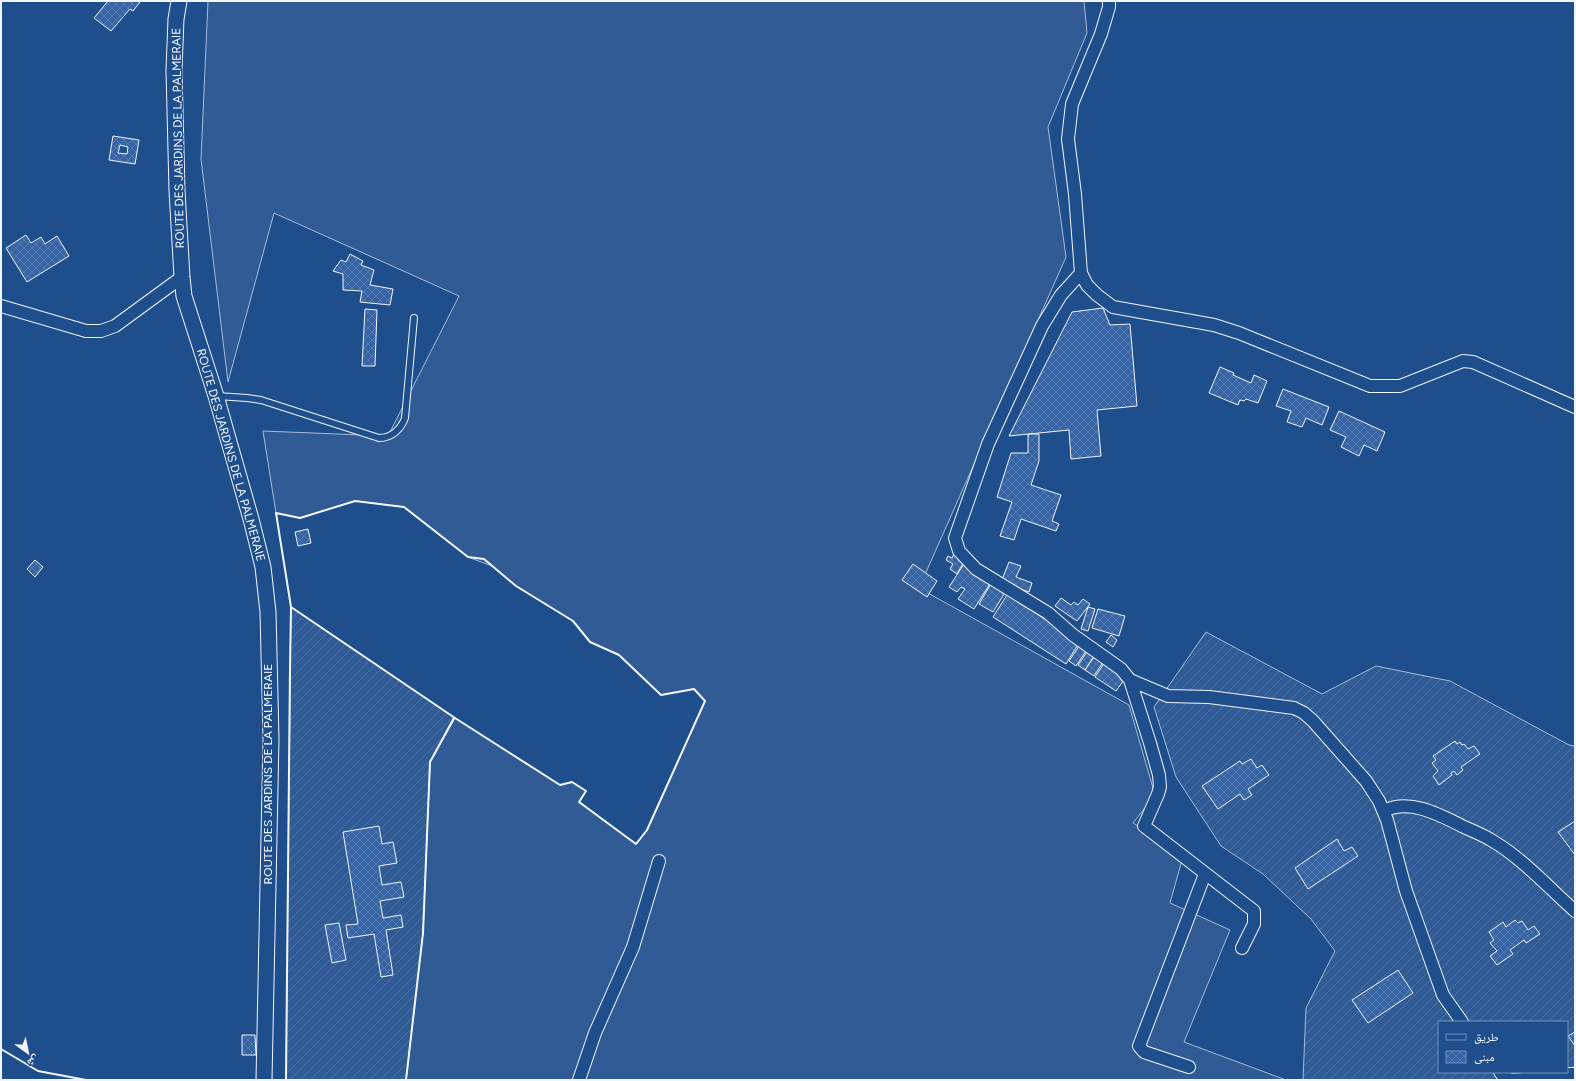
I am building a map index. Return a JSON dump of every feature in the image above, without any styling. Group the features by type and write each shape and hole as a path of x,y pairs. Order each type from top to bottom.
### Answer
{"street":[{"name":"ROUTE DES JARDINS DE LA PALMERAIE","path":"179,1 176,19 174,70 177,191 182,276 186,302 216,396 263,567 268,612 271,739 264,1080"},
{"path":"1109,1 1109,7 1100,34 1072,104 1068,140 1075,194 1081,273 1097,296 1113,307 1214,325 1238,333 1370,386 1400,386 1463,360 1473,362 1575,407"},
{"path":"1081,273 1061,296 1042,326 988,444 954,538 959,551 976,569 1048,613 1073,635 1121,669 1130,680 1150,743 1160,787 1144,826 1254,912 1254,924 1242,948"},
{"path":"1,306 86,331 101,331 115,326 182,276"},
{"path":"1130,680 1168,696 1209,697 1278,705 1294,708 1304,713 1366,781 1384,811 1406,891 1443,995 1461,1021"},
{"path":"1384,811 1392,807 1400,806 1429,810 1492,840 1522,863 1575,911"},
{"path":"579,1080 595,1033 633,948 659,861"},
{"path":"1189,1067 1144,1052 1139,1046 1205,874"},
{"path":"1501,1073 1504,1077 1512,1080 1547,1074 1575,1074"}],"lane":[{"path":"216,396 261,400 341,427 380,438 386,438 392,435 402,424 405,418 414,318"}],"shaded area":[{"path":"208,1 1084,1 1087,33 1048,127 1066,257 919,588 1129,705 1155,795 1133,823 1184,853 1170,903 1230,930 1184,1042 1286,1080 406,1080 423,933 430,762 455,718 560,785 572,782 586,791 580,802 636,844 647,830 705,701 694,689 661,695 619,655 590,642 573,621 516,586 492,566 468,557 404,507 355,501 300,518 276,513 263,431 388,436 459,296 274,213 228,382 201,159"},
{"path":"291,607 455,718 430,762 423,933 406,1080 286,1080"},
{"path":"1206,632 1322,694 1376,666 1450,681 1569,745 1575,746 1575,1080 1303,1080 1306,1008 1335,951 1311,919 1263,874 1221,846 1176,777 1154,707"}],"building":[{"path":"108,1 140,2 133,11 130,9 111,31 94,18"},
{"path":"113,136 139,140 135,164 109,160","holes":["120,145 128,147 127,154 118,153"]},
{"path":"26,235 31,243 41,237 45,244 57,236 69,256 27,282 6,248"},
{"path":"350,254 363,261 361,265 374,270 370,285 393,289 390,305 360,302 362,291 343,290 343,274 333,271 341,260 346,262"},
{"path":"1103,308 1110,325 1130,324 1137,406 1097,410 1101,456 1071,459 1069,430 1009,436 1072,312"},
{"path":"365,309 377,310 375,366 362,366"},
{"path":"1220,367 1251,383 1254,375 1267,381 1258,403 1246,399 1244,401 1240,400 1238,405 1209,393"},
{"path":"1283,389 1329,407 1322,425 1306,418 1302,427 1287,422 1291,411 1276,406"},
{"path":"1339,411 1385,432 1377,451 1364,445 1359,456 1341,447 1346,437 1330,430"},
{"path":"1028,434 1039,434 1039,461 1031,485 1061,495 1052,521 1059,524 1056,531 1021,519 1014,540 1000,536 1012,502 997,497 1011,453 1028,453"},
{"path":"308,529 311,543 298,546 295,532"},
{"path":"954,554 965,560 957,574 950,569 953,564 946,560 948,556 952,558"},
{"path":"35,560 43,567 35,577 27,569"},
{"path":"1009,562 1021,566 1016,577 1032,583 1029,592 1001,582"},
{"path":"913,564 937,581 927,597 902,580"},
{"path":"964,564 991,582 974,609 958,599 965,589 961,587 957,592 949,587"},
{"path":"992,582 1006,591 993,612 979,604"},
{"path":"1007,595 1080,641 1066,664 993,617"},
{"path":"1061,598 1071,605 1074,602 1078,605 1083,599 1090,604 1077,621 1055,606"},
{"path":"1088,607 1095,609 1088,631 1081,629"},
{"path":"1098,609 1125,616 1119,636 1092,628"},
{"path":"1111,635 1117,640 1113,647 1106,642"},
{"path":"1081,643 1088,648 1076,666 1069,661"},
{"path":"1089,649 1096,654 1085,670 1078,665"},
{"path":"1096,653 1105,659 1094,676 1085,670"},
{"path":"1105,662 1126,677 1116,691 1095,677"},
{"path":"1455,741 1457,744 1460,742 1462,745 1464,744 1468,749 1474,746 1480,754 1461,767 1463,770 1457,775 1454,771 1451,773 1452,775 1439,785 1433,776 1438,771 1432,763 1436,760 1433,756"},
{"path":"1251,759 1257,768 1262,765 1269,775 1248,789 1252,795 1244,800 1240,794 1218,809 1202,786 1240,761 1242,764"},
{"path":"1575,821 1575,855 1558,832"},
{"path":"379,826 382,844 393,842 397,863 379,866 382,885 401,882 404,897 380,901 383,918 401,915 403,927 386,930 393,975 381,977 374,934 348,938 346,925 358,924 343,832"},
{"path":"1337,839 1344,851 1352,847 1358,856 1308,889 1295,868"},
{"path":"1515,920 1518,923 1522,921 1528,930 1534,926 1540,934 1526,943 1524,940 1510,950 1513,954 1497,965 1490,956 1497,951 1490,943 1494,940 1489,932 1503,922 1506,927"},
{"path":"339,923 346,960 332,963 325,925"},
{"path":"1398,970 1413,993 1368,1023 1352,1000"},
{"path":"1575,1032 1575,1046 1568,1036"},
{"path":"242,1035 255,1035 256,1055 242,1055"}],"wall":[{"path":"355,501 404,507 468,557 484,559 516,586 573,621 590,642 619,655 661,695 694,689 705,701 647,830 636,844 579,802 586,791 572,782 560,785 455,718 291,607 276,513 300,518 355,501"},
{"path":"286,1080 291,607 292,608"},
{"path":"406,1080 423,933 430,762 454,718"},
{"path":"1,1049 38,1071 86,1080"}]}
